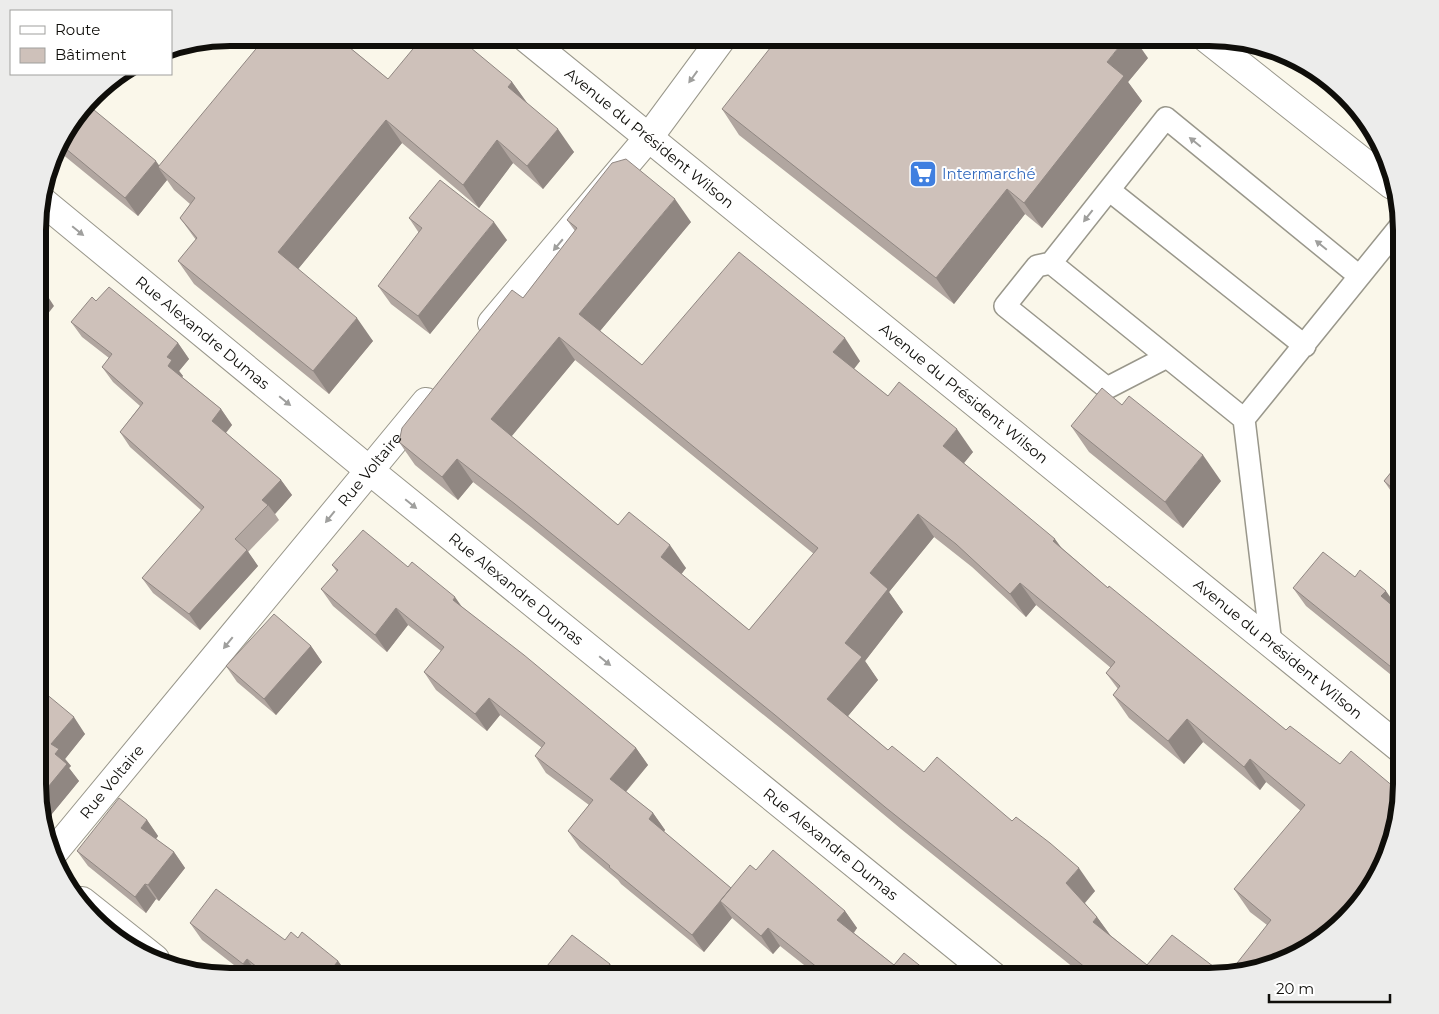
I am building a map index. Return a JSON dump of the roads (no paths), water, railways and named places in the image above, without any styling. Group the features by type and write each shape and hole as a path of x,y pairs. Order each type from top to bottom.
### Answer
{"street":[{"name":"Avenue du Président Wilson","path":"536,46 1393,743"},
{"path":"477,341 649,137 716,46"},
{"path":"1217,47 1385,180"},
{"name":"Rue Alexandre Dumas","path":"48,206 369,470 983,968"},
{"name":"Rue Voltaire","path":"58,848 439,386"}],"lane":[{"path":"1167,357 1107,388 1005,306 1037,266 1051,263 1166,118 1359,276"},
{"path":"1109,190 1305,346"},
{"path":"1244,419 1305,346 1393,235"},
{"path":"1051,263 1244,419 1271,644"}],"place":[{"name":"Intermarché","path":"923,174"}]}
